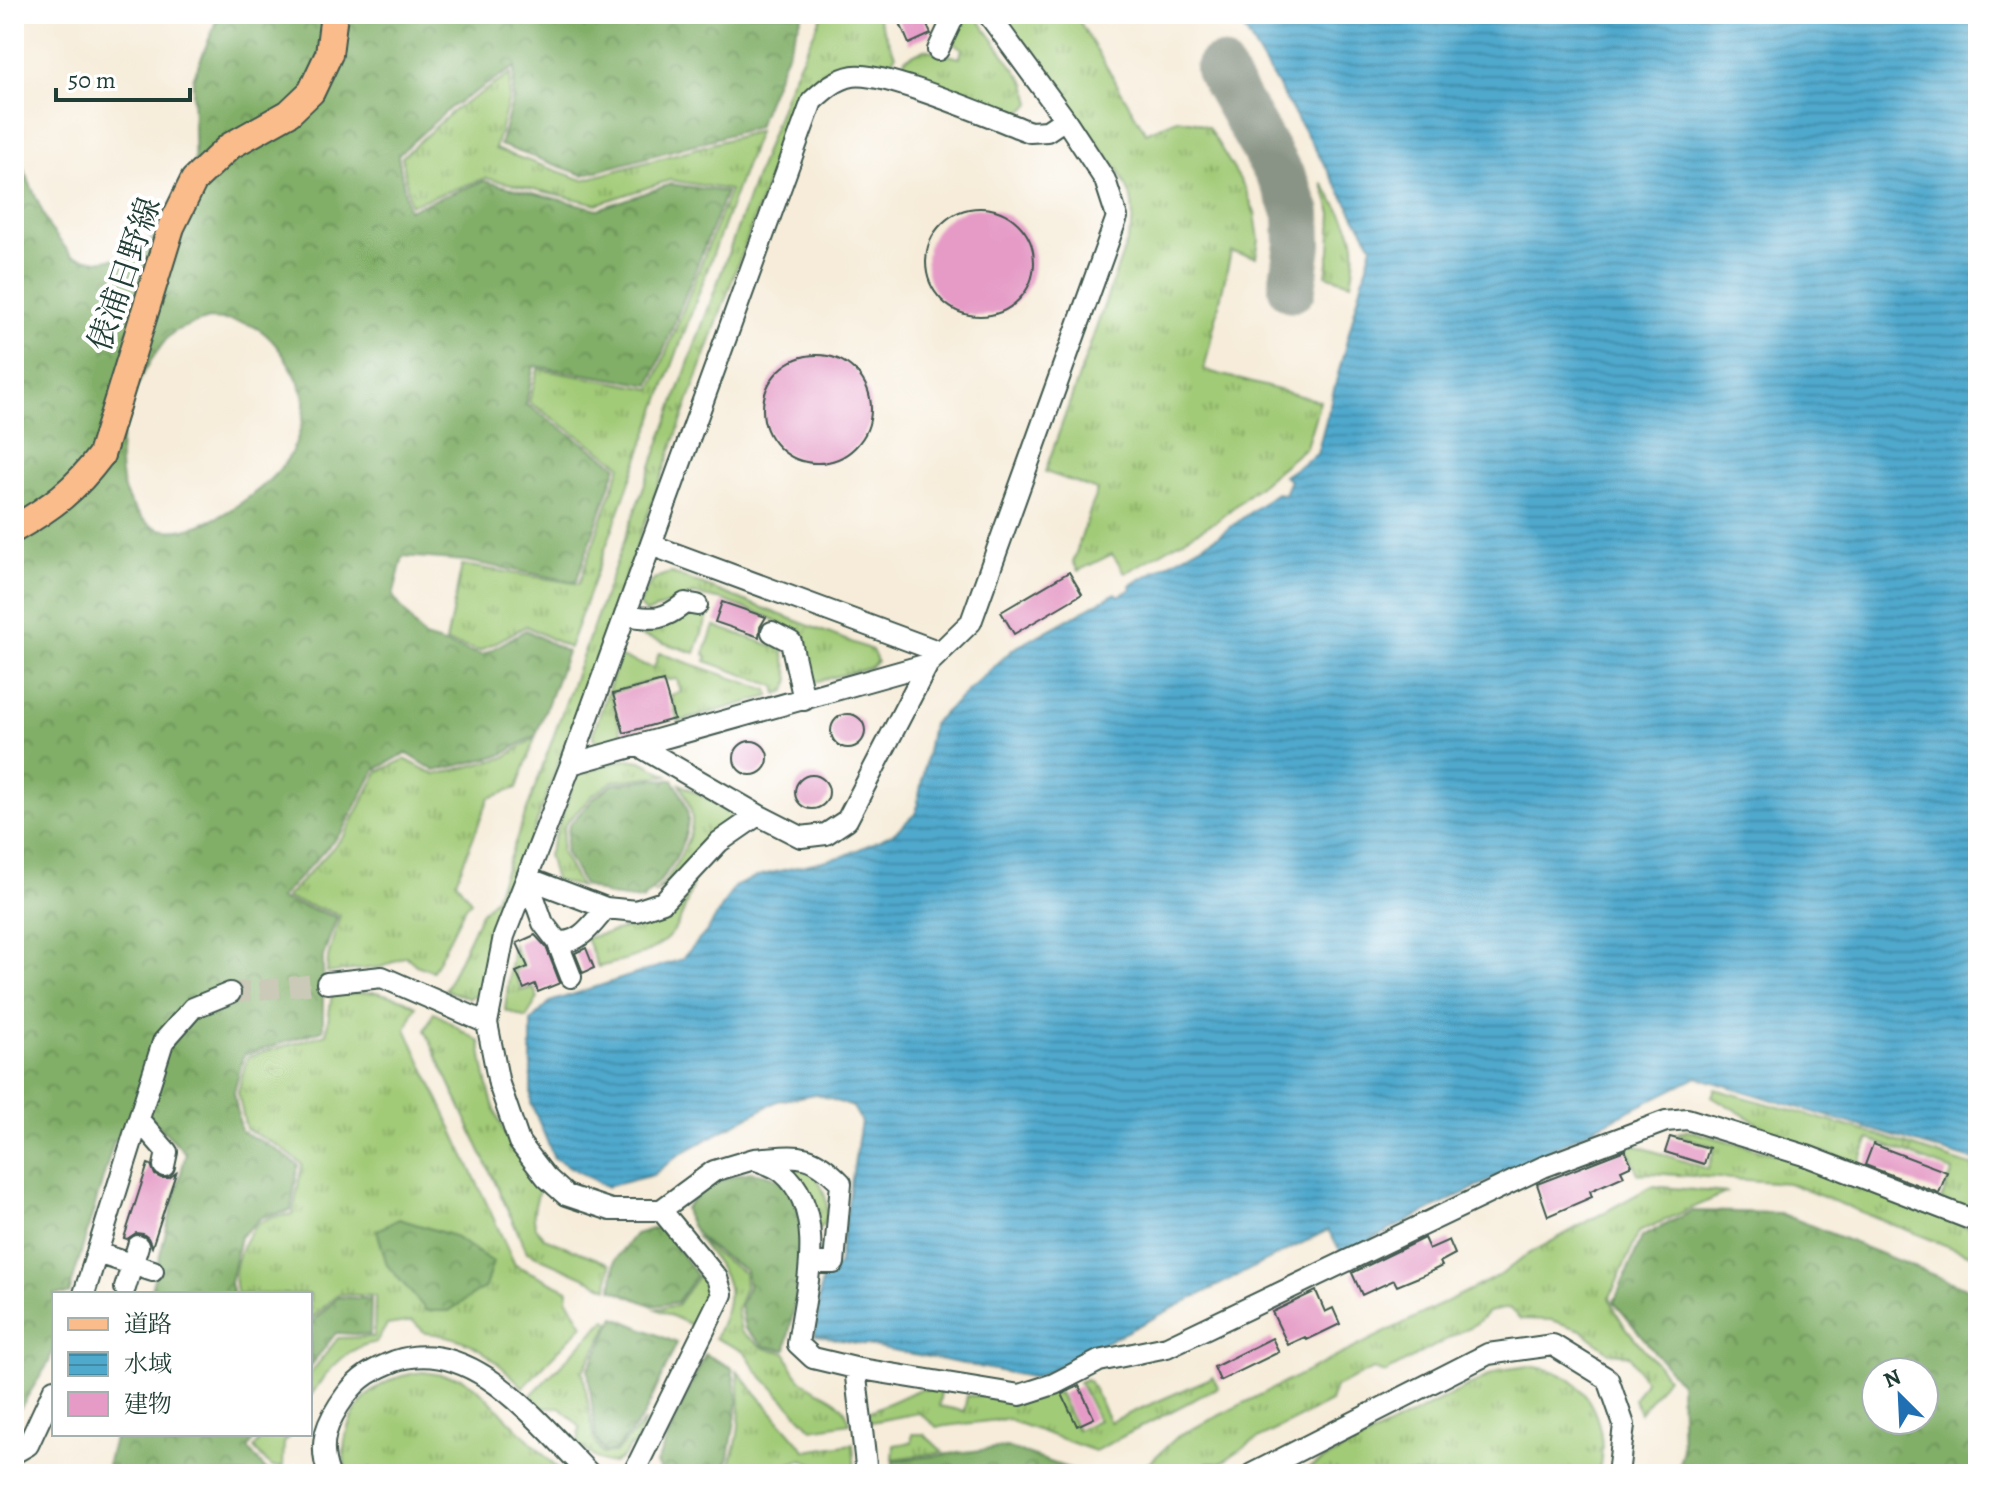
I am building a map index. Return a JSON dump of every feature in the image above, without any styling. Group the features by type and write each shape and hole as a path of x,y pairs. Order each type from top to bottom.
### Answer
{"main road":[{"name":"俵浦日野線","path":"14,529 53,507 80,483 101,455 171,227 194,180 230,146 289,113 311,92 329,54 334,14"}],"street":[{"path":"938,50 955,14"},
{"path":"639,746 801,837 826,834 847,820 934,658 971,622 1117,217 1105,180 1065,119 988,14"},
{"path":"810,1263 834,1263 841,1183 822,1164 797,1156 754,1159 714,1171 661,1210 611,1210 566,1195 546,1177 519,1142 499,1084 487,1023 504,936 571,764 812,101 833,82 855,75 882,78 1030,132 1047,131 1065,119"},
{"path":"651,545 934,658"},
{"path":"625,615 658,620 685,603 697,605"},
{"path":"772,632 791,642 804,700"},
{"path":"571,764 804,700 934,658"},
{"path":"527,878 606,908 636,911 663,902 719,842 758,815"},
{"path":"527,878 543,923 557,941 571,977"},
{"path":"557,941 574,941 606,908"},
{"path":"327,983 382,977 487,1023"},
{"path":"85,1292 163,1042 193,1008 230,993"},
{"path":"754,1159 782,1173 805,1200 812,1250 798,1344 813,1358 855,1368 1020,1395 1054,1384 1099,1361 1167,1347 1543,1167 1666,1121 1687,1119 1807,1156 1978,1222"},
{"path":"139,1120 167,1152 164,1166"},
{"path":"633,1474 722,1294 717,1278 661,1210"},
{"path":"97,1253 135,1255 153,1271"},
{"path":"125,1288 135,1255"},
{"path":"1252,1474 1488,1354 1553,1345 1608,1379 1624,1425 1618,1474"},
{"path":"329,1474 322,1442 330,1417 352,1386 371,1370 407,1357 437,1357 474,1367 497,1384 590,1474"},
{"path":"855,1368 867,1474"},
{"path":"14,1453 28,1445 52,1393"}],"green space":[{"path":"219,14 803,14 757,127 583,175 500,145 512,102 515,67 450,108 398,155 408,210 484,181 598,209 671,184 726,192 650,385 534,366 526,404 617,466 576,582 466,561 403,556 393,596 424,638 482,655 526,630 567,652 536,735 501,755 435,771 406,753 375,770 343,831 279,899 337,917 323,957 323,1030 244,1055 234,1092 241,1131 273,1147 298,1165 291,1211 262,1217 240,1237 230,1283 232,1292 151,1292 186,1153 149,1116 114,1141 70,1292 52,1292 52,1351 49,1362 14,1418 14,147 49,227 72,256 98,261 125,257 155,236 195,183 193,79","holes":["208,319 245,323 271,339 300,385 304,407 292,452 261,487 220,516 198,526 177,530 157,528 142,518 129,501 123,486 120,463 123,427 135,392 152,359 170,335"]},
{"path":"823,14 876,14 895,55 889,69 858,64 833,67 823,72 813,80 795,106 510,897 495,931 482,992 469,998 445,990 481,913 495,898 789,85"},
{"path":"1001,14 1075,14 1146,133 1177,119 1208,127 1245,188 1255,213 1259,240 1256,257 1231,252 1204,370 1320,401 1306,447 1218,520 1125,573 1112,554 1078,571 1073,562 1097,490 1045,472 1132,227 1132,203 1117,169"},
{"path":"977,18 1026,84 1031,103 1026,109 1016,114 901,72 905,59 924,49 960,58 962,48 951,42 961,19"},
{"path":"511,74 509,99 495,149 583,180 758,131 569,648 526,626 480,651 446,642 462,565 579,584 621,465 529,402 538,369 652,389 730,190 670,180 597,204 486,178 410,205 402,157 453,111"},
{"path":"1322,182 1350,229 1355,252 1351,283 1326,275 1332,214"},
{"path":"672,573 872,650 877,661 870,668 814,682 805,673 793,630 769,617 723,600 693,594 646,613 639,606 647,588 659,577"},
{"path":"697,610 708,616 695,653 630,632 637,626 662,626"},
{"path":"714,626 782,649 790,679 786,691 777,694 775,686 705,661 707,657 704,654"},
{"path":"659,653 768,690 770,696 678,722 671,695 681,692 677,679 667,680 665,677 610,693 623,738 602,744 593,738 620,657 654,668"},
{"path":"535,738 517,788 489,798 456,881 471,901 433,971 416,965 406,956 382,967 327,973 328,957 340,915 285,898 345,835 378,772 405,759 435,775 503,758"},
{"path":"628,759 641,761 668,775 614,781 594,794 565,824 561,852 580,887 555,880 548,855 576,776"},
{"path":"651,779 673,780 687,811 686,833 671,865 642,900 610,896 583,885 565,851 569,825 596,796 614,784"},
{"path":"680,784 731,811 732,818 726,827 696,849 679,877 654,894 679,860 691,828 691,810"},
{"path":"694,879 682,915 670,936 642,954 598,967 586,938 645,924"},
{"path":"513,944 523,966 514,971 522,991 533,987 538,998 526,1018 505,1010"},
{"path":"376,992 416,1006 406,1029 515,1265 568,1290 567,1298 583,1325 523,1387 480,1350 455,1338 425,1333 413,1321 387,1325 376,1342 346,1355 312,1394 312,1371 338,1338 374,1337 375,1296 338,1294 312,1318 312,1292 236,1292 236,1265 244,1244 262,1221 293,1214 302,1164 277,1145 246,1129 238,1092 247,1057 326,1034 332,994"},
{"path":"434,1012 480,1042 498,1119 516,1153 541,1184 534,1212 539,1232 544,1238 610,1264 608,1288 527,1252 425,1030"},
{"path":"1715,1089 1871,1133 1971,1166 1978,1164 1978,1213 1941,1200 1953,1171 1869,1139 1858,1166 1774,1133 1712,1096"},
{"path":"1687,1130 1783,1156 1978,1231 1978,1258 1788,1183 1638,1174 1627,1146 1632,1144 1708,1169 1715,1147 1676,1134"},
{"path":"783,1164 815,1174 827,1202 826,1217 818,1230"},
{"path":"750,1172 775,1178 790,1192 798,1211 801,1258 786,1350 764,1346 745,1329 740,1306 748,1287 746,1271 700,1238 685,1208 714,1184"},
{"path":"1652,1186 1726,1193 1639,1232 1610,1297 1627,1329 1667,1377 1640,1413 1634,1399 1645,1381 1629,1355 1610,1353 1581,1330 1551,1320 1520,1319 1509,1308 1488,1312 1477,1323 1385,1373 1373,1369 1335,1387 1330,1402 1250,1443 1221,1463 1207,1463 1199,1474 1141,1474 1134,1471 1148,1464 1178,1436 1502,1274 1523,1257"},
{"path":"1692,1211 1780,1213 1978,1293 1978,1474 1676,1474 1682,1453 1680,1383 1614,1302 1642,1237"},
{"path":"399,1219 451,1235 493,1262 485,1287 449,1311 427,1311 387,1265 377,1230"},
{"path":"662,1226 696,1275 677,1302 653,1306 612,1289 615,1260 635,1234"},
{"path":"696,1236 714,1253 744,1273 745,1287 737,1309 741,1332 764,1348 786,1353 800,1379 839,1403 850,1423 812,1429 757,1371 745,1352 715,1338 727,1306 727,1284 717,1263"},
{"path":"699,1275 709,1296 696,1327 656,1309 677,1305"},
{"path":"338,1297 371,1299 370,1335 336,1333 312,1364 312,1322"},
{"path":"615,1317 677,1343 644,1416 615,1451 604,1452 596,1438 588,1370"},
{"path":"606,1319 611,1322 583,1371 594,1439 602,1454 615,1453 645,1421 634,1447 630,1446 618,1461 612,1463 599,1460 578,1444 580,1427 560,1407 542,1408 531,1395"},
{"path":"705,1354 732,1368 738,1401 729,1458 720,1474 663,1474 656,1464"},
{"path":"1529,1366 1560,1374 1582,1391 1600,1432 1601,1461 1597,1474 1296,1474 1500,1370"},
{"path":"737,1371 806,1451 853,1444 855,1474 839,1474 802,1459 760,1474 725,1474 738,1437 740,1398"},
{"path":"423,1372 461,1378 477,1388 563,1474 346,1474 346,1435 360,1404 386,1383"},
{"path":"1213,1377 1218,1387 1095,1451 1006,1419 937,1427 919,1413 871,1422 868,1412 920,1389 941,1391 939,1406 964,1411 967,1396 1059,1393 1077,1430 1098,1420 1079,1382 1086,1379 1110,1422"},
{"path":"912,1434 924,1434 943,1452 893,1459 894,1445 912,1442"},
{"path":"114,1436 257,1436 248,1448 269,1474 105,1474"},
{"path":"263,1436 290,1436 284,1441 283,1467 271,1467 254,1448"},
{"path":"1006,1447 1085,1474 892,1474 893,1461"}],"water":[{"path":"1235,14 1978,14 1978,1158 1972,1160 1697,1077 1342,1254 1328,1230 1035,1378 815,1335 823,1266 838,1267 861,1121 853,1107 816,1094 777,1101 680,1154 653,1175 606,1187 554,1158 531,1103 531,1021 550,1002 682,959 708,930 734,887 758,876 844,856 893,834 916,813 932,724 1013,649 1116,593 1119,596 1131,589 1130,585 1217,537 1276,493 1284,494 1290,480 1284,476 1317,454 1372,245"}],"building":[{"path":"896,14 922,14 931,34 909,44"},
{"path":"980,208 1001,212 1018,224 1030,241 1034,262 1030,283 1018,300 1001,312 980,316 959,312 942,300 930,283 926,262 930,241 942,224 959,212"},
{"path":"817,355 838,359 855,371 867,388 871,409 867,430 855,447 838,459 817,463 796,459 779,447 767,430 763,409 767,388 779,371 796,359"},
{"path":"1069,572 1082,594 1014,634 1001,612"},
{"path":"722,602 766,617 759,637 715,622"},
{"path":"663,681 674,719 624,733 613,694"},
{"path":"848,714 860,719 865,731 860,743 848,748 836,743 831,731 836,719"},
{"path":"751,741 763,746 768,758 763,770 751,775 739,770 734,758 739,746"},
{"path":"812,775 824,780 829,792 824,804 812,809 800,804 795,792 800,780"},
{"path":"535,935 546,947 560,983 538,992 535,984 524,989 516,972 528,967 517,943"},
{"path":"586,948 594,968 583,973 575,953"},
{"path":"1670,1137 1709,1148 1704,1164 1665,1152"},
{"path":"1873,1144 1947,1172 1939,1193 1865,1165"},
{"path":"1625,1150 1632,1165 1621,1170 1624,1176 1590,1191 1592,1197 1548,1216 1537,1184"},
{"path":"148,1164 161,1178 169,1178 176,1173 152,1247 143,1234 136,1233 124,1238"},
{"path":"1424,1238 1429,1249 1449,1240 1455,1254 1440,1262 1442,1266 1426,1274 1397,1286 1394,1280 1362,1295 1352,1273"},
{"path":"1316,1291 1325,1312 1333,1308 1340,1324 1307,1340 1305,1337 1288,1345 1272,1312"},
{"path":"1272,1338 1279,1352 1220,1381 1214,1367"},
{"path":"1079,1386 1094,1418 1077,1426 1062,1394"}],"taxiway":[{"path":"1219,69 1286,186 1297,213 1298,244 1292,288"}],"tunnel":[{"path":"230,993 327,983"}]}
